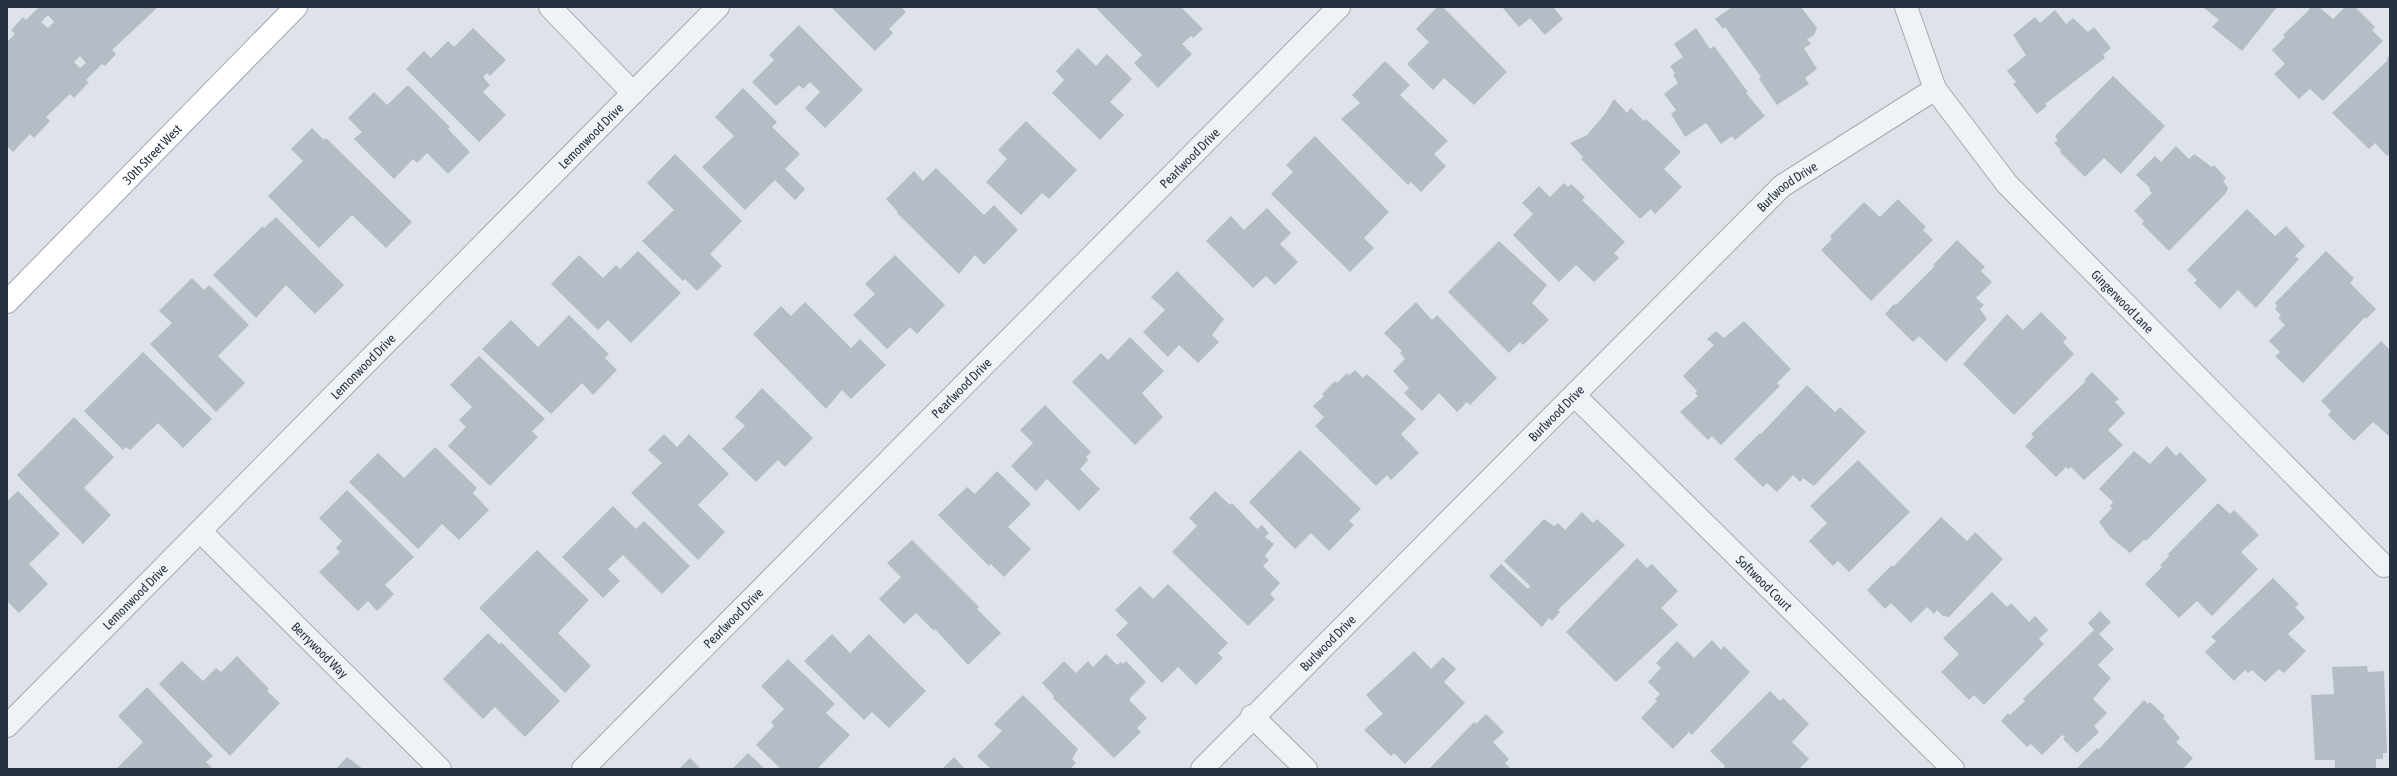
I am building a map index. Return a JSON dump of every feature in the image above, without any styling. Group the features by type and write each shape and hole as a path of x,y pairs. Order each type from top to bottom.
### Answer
{"main road":[{"name":"30th Street West","path":"7,302 296,7"}],"street":[{"path":"550,7 633,93"},
{"name":"Lemonwood Drive","path":"7,726 718,7"},
{"name":"Pearlwood Drive","path":"584,769 1339,7"},
{"name":"Gingerwood Lane","path":"1906,7 1936,89 2007,184 2384,566"},
{"name":"Burlwood Drive","path":"1202,769 1252,716 1575,396 1782,186 1936,89"},
{"name":"Softwood Court","path":"1575,396 1953,769"},
{"name":"Berrywood Way","path":"200,531 440,769"},
{"path":"1252,716 1306,769"}],"building":[{"path":"39,7 158,7 112,50 116,54 105,66 102,64 86,80 89,82 74,98 70,94 46,117 50,121 34,138 30,134 13,152 7,146 7,42 15,34 11,30 23,17 26,20","holes":["48,15 54,22 48,28 41,22","80,56 86,63 80,68 74,62"]},
{"path":"831,7 901,7 906,12 889,29 893,33 875,51"},
{"path":"1095,7 1181,7 1203,29 1193,38 1191,36 1182,44 1192,54 1158,88 1134,63 1142,55"},
{"path":"1437,7 1443,7 1507,72 1474,105 1444,78 1433,90 1407,64 1429,42 1416,29"},
{"path":"1502,7 1553,7 1563,19 1545,35 1530,18 1519,27"},
{"path":"1732,7 1801,7 1817,28 1814,35 1807,39 1811,44 1804,48 1817,69 1805,78 1809,84 1777,105 1759,79 1761,77 1725,27 1723,29 1715,19"},
{"path":"2203,7 2277,7 2242,51 2212,27 2219,20"},
{"path":"2309,7 2319,7 2333,19 2345,7 2355,7 2375,27 2372,30 2383,41 2323,101 2310,89 2299,99 2274,74 2285,64 2272,50 2285,37 2283,35 2309,10"},
{"path":"2055,10 2066,24 2073,18 2088,32 2094,27 2111,48 2103,55 2105,58 2045,104 2047,106 2037,114 2013,84 2016,82 2007,71 2026,55 2013,35 2035,17 2040,23"},
{"path":"799,25 863,90 825,128 805,108 820,92 810,82 803,89 799,85 776,106 752,82 774,60 769,55"},
{"path":"473,28 506,60 490,76 487,73 483,77 490,85 483,92 506,115 479,142 406,69 424,51 431,58 448,41 454,47"},
{"path":"1696,28 1710,49 1714,46 1748,92 1746,93 1765,116 1735,140 1732,136 1721,144 1706,123 1685,137 1671,114 1676,110 1664,94 1678,83 1673,75 1675,73 1670,66 1683,57 1674,44"},
{"path":"1078,48 1096,66 1107,54 1132,79 1110,102 1124,115 1100,140 1052,93 1064,80 1056,71"},
{"path":"2390,55 2390,153 2387,156 2375,143 2369,149 2332,113 2388,60 2387,58"},
{"path":"1385,61 1410,85 1400,95 1448,141 1434,154 1446,166 1421,192 1411,182 1408,185 1341,119 1360,103 1352,95"},
{"path":"2113,76 2165,126 2121,174 2104,158 2085,177 2060,152 2061,150 2054,143 2058,140 2055,136"},
{"path":"408,85 450,127 448,129 470,152 448,174 427,153 417,163 413,159 394,179 354,139 362,132 348,118 374,92 387,105"},
{"path":"743,88 777,122 772,127 800,154 785,169 805,189 795,200 775,180 745,210 702,167 734,136 715,117"},
{"path":"1614,99 1627,113 1631,108 1644,121 1646,119 1681,152 1664,169 1682,187 1655,214 1651,209 1640,219 1581,159 1583,157 1570,143 1587,135 1605,114"},
{"path":"1026,121 1077,170 1049,199 1042,193 1021,215 986,182 1007,159 998,150"},
{"path":"312,128 324,140 326,138 412,222 386,248 352,215 319,248 268,196 303,161 291,149"},
{"path":"1315,136 1389,212 1364,238 1374,248 1350,272 1271,194 1293,172 1286,165"},
{"path":"2176,146 2189,159 2194,154 2212,167 2214,165 2226,178 2223,181 2228,188 2226,193 2169,251 2142,224 2144,221 2134,211 2152,193 2149,190 2150,188 2136,175 2155,156 2161,162"},
{"path":"675,154 742,221 710,254 722,266 697,291 685,279 683,281 642,241 674,210 647,183"},
{"path":"936,168 984,215 994,205 1018,230 984,265 975,255 959,274 897,213 898,212 886,199 914,171 923,181"},
{"path":"1564,183 1568,187 1571,184 1585,197 1582,200 1625,242 1614,253 1619,258 1594,282 1576,265 1559,282 1513,235 1533,214 1522,203 1539,186 1550,197"},
{"path":"1898,199 1926,227 1923,230 1933,240 1871,301 1821,250 1832,239 1830,236 1864,202 1880,217"},
{"path":"1267,208 1291,233 1280,244 1298,262 1275,285 1266,276 1253,288 1206,241 1231,216 1244,230"},
{"path":"2247,209 2275,236 2286,226 2305,246 2295,256 2299,259 2256,308 2238,290 2220,309 2194,283 2197,280 2187,270"},
{"path":"276,217 344,285 315,314 286,285 256,318 213,275 263,226 264,228"},
{"path":"1957,240 1985,267 1981,271 1992,282 1976,298 1984,305 1980,309 1987,319 1946,362 1919,336 1913,342 1885,314 1935,266 1933,265"},
{"path":"1499,241 1547,285 1532,303 1549,320 1523,345 1520,342 1509,353 1448,292"},
{"path":"638,251 681,293 631,343 608,320 598,330 551,284 579,255 603,278 616,265 620,269"},
{"path":"2326,251 2354,278 2350,283 2376,309 2366,319 2365,317 2303,383 2275,356 2280,352 2269,341 2285,325 2278,318 2281,315 2275,309 2277,307 2275,303"},
{"path":"895,255 945,305 917,334 910,327 887,349 853,315 875,294 865,284"},
{"path":"1177,271 1224,319 1212,335 1219,342 1198,363 1179,345 1168,357 1143,332 1165,310 1151,297"},
{"path":"192,278 204,290 209,285 249,325 218,356 245,383 216,412 150,344 172,323 159,311"},
{"path":"805,302 851,348 860,339 886,365 851,399 842,390 826,409 753,334 781,306 791,316"},
{"path":"1416,302 1432,320 1437,315 1497,378 1470,405 1467,402 1457,412 1439,393 1422,411 1404,393 1409,388 1393,371 1405,359 1400,353 1402,351 1384,333"},
{"path":"2041,312 2067,338 2063,342 2074,354 2014,415 1963,364 2007,314 2023,330"},
{"path":"569,315 609,354 605,358 617,370 593,395 582,383 551,414 482,349 511,320 538,347"},
{"path":"1744,321 1791,369 1777,383 1780,386 1721,445 1712,436 1708,440 1680,412 1698,396 1695,393 1697,391 1683,376 1714,345 1707,339 1716,331 1724,338"},
{"path":"1130,337 1164,371 1142,393 1163,417 1135,445 1072,382 1101,353 1108,360"},
{"path":"2381,341 2390,350 2390,437 2373,422 2354,441 2328,415 2331,411 2321,401"},
{"path":"143,352 212,419 183,448 158,423 130,450 126,447 123,450 84,411"},
{"path":"479,356 545,419 532,431 538,437 490,486 448,446 466,427 459,420 472,407 450,385"},
{"path":"1355,370 1363,378 1367,374 1416,419 1401,434 1419,453 1391,480 1387,475 1376,486 1315,426 1324,417 1313,406 1324,396 1322,394 1335,381 1337,383 1347,373 1349,375"},
{"path":"2092,372 2119,399 2115,402 2125,413 2108,430 2123,445 2084,480 2071,467 2068,469 2066,467 2056,477 2025,446 2034,437 2031,434 2086,381 2084,380"},
{"path":"1807,385 1835,412 1840,407 1866,432 1814,486 1803,478 1800,482 1793,475 1777,492 1767,483 1763,487 1734,459 1760,433 1761,434"},
{"path":"762,388 813,438 785,467 778,460 756,482 722,449 745,426 735,417"},
{"path":"1045,405 1091,452 1086,457 1088,460 1080,469 1100,489 1079,511 1047,479 1036,491 1011,466 1033,443 1020,430"},
{"path":"74,417 114,457 84,488 111,515 83,544 17,475"},
{"path":"664,434 677,447 689,434 729,474 698,505 725,532 698,560 631,493 662,463 648,450"},
{"path":"2167,446 2176,456 2180,452 2207,480 2146,541 2144,540 2130,553 2110,537 2099,522 2112,508 2110,506 2113,502 2099,489 2134,451 2150,464"},
{"path":"435,447 477,488 473,493 489,510 459,540 442,524 418,549 349,482 378,453 404,478"},
{"path":"1300,450 1361,509 1349,521 1354,525 1329,551 1311,533 1295,549 1249,502"},
{"path":"1858,460 1910,512 1849,572 1838,561 1833,566 1809,541 1827,523 1810,506"},
{"path":"997,471 1031,504 1008,527 1031,549 1004,577 991,564 989,566 938,515 967,487 975,494"},
{"path":"347,490 414,557 385,585 394,594 377,611 368,601 358,611 319,572 340,552 336,548 342,541 319,518"},
{"path":"18,491 60,534 29,564 48,584 19,613 7,601 7,501"},
{"path":"1215,491 1230,505 1232,503 1257,529 1262,525 1269,533 1265,537 1274,544 1265,556 1269,560 1263,566 1280,583 1270,594 1275,599 1248,626 1172,552 1197,526 1189,518"},
{"path":"2218,503 2230,514 2234,510 2259,535 2241,552 2258,569 2212,616 2197,601 2179,618 2145,584 2162,567 2160,565 2169,556 2168,554"},
{"path":"613,506 636,529 644,521 690,566 662,594 623,555 608,569 620,581 603,598 562,557"},
{"path":"1582,512 1593,523 1597,519 1625,545 1558,610 1560,612 1552,621 1549,618 1542,627 1489,576 1501,564 1528,589 1530,586 1504,561 1544,519 1554,526 1558,523 1565,530"},
{"path":"1941,517 1967,541 1975,532 2003,559 1949,617 1943,616 1937,610 1934,614 1927,607 1911,623 1891,603 1885,609 1867,590 1892,565 1893,567"},
{"path":"912,540 979,607 977,609 1001,633 968,665 935,629 934,631 916,613 904,624 879,599 901,577 887,563"},
{"path":"537,550 589,600 558,633 591,666 565,693 479,608"},
{"path":"1637,558 1647,568 1652,564 1678,591 1661,608 1678,625 1616,682 1566,632"},
{"path":"2273,578 2299,604 2295,607 2305,618 2288,634 2306,651 2284,673 2279,669 2265,682 2252,670 2248,673 2245,670 2234,681 2205,652 2216,641 2211,637"},
{"path":"1168,584 1228,643 1218,653 1223,658 1196,685 1178,667 1162,683 1116,635 1128,623 1115,610 1140,586 1153,599"},
{"path":"1992,592 2007,607 2011,603 2029,622 2035,616 2048,630 2039,639 2044,644 1984,705 1974,695 1969,700 1941,672 1959,654 1943,638"},
{"path":"2100,611 2111,622 2099,634 2114,649 2098,665 2111,678 2093,699 2107,713 2094,726 2099,732 2077,753 2063,739 2065,737 2062,735 2042,755 2031,744 2027,747 2001,721 2008,713 2010,715 2025,701 2023,699 2094,630 2088,623"},
{"path":"488,633 500,645 501,642 560,701 525,737 495,707 483,719 443,679"},
{"path":"832,634 850,653 869,634 926,691 889,728 872,712 864,720 804,661"},
{"path":"1712,640 1721,650 1724,646 1750,672 1692,735 1689,732 1673,749 1641,718 1657,701 1655,699 1660,694 1648,682 1661,668 1656,663 1677,641 1694,658"},
{"path":"1414,651 1431,669 1443,657 1456,669 1444,682 1465,703 1405,764 1394,753 1391,756 1364,730 1383,714 1366,695"},
{"path":"1106,654 1117,665 1121,662 1123,664 1126,661 1146,682 1130,698 1130,701 1147,718 1137,728 1141,732 1114,758 1053,698 1054,696 1042,683 1064,661 1076,673 1088,661 1093,667"},
{"path":"237,656 269,689 267,691 280,703 230,756 159,684 182,661 203,681 216,668 221,672"},
{"path":"788,659 835,704 826,713 850,735 817,769 781,769 756,745 774,726 771,722 784,709 761,686"},
{"path":"2367,666 2368,672 2384,671 2387,753 2383,753 2383,759 2376,759 2376,769 2335,769 2335,760 2315,760 2311,695 2334,694 2332,667"},
{"path":"147,687 213,756 206,762 213,769 116,769 143,742 118,716"},
{"path":"1770,691 1780,701 1783,698 1809,724 1792,742 1809,759 1799,769 1723,769 1725,766 1710,751"},
{"path":"1023,695 1078,749 1072,759 1076,763 1070,769 991,769 977,756 1002,731 994,724"},
{"path":"2144,700 2148,704 2150,702 2165,716 2163,718 2180,738 2176,742 2193,758 2183,769 2076,769 2097,748 2099,749"},
{"path":"1486,714 1504,732 1493,742 1509,759 1505,763 1511,769 1429,769 1474,722 1476,724"},
{"path":"748,753 765,769 732,769"},
{"path":"347,757 363,769 336,769"},
{"path":"954,757 965,769 942,769"},
{"path":"690,758 701,769 679,769"}]}
